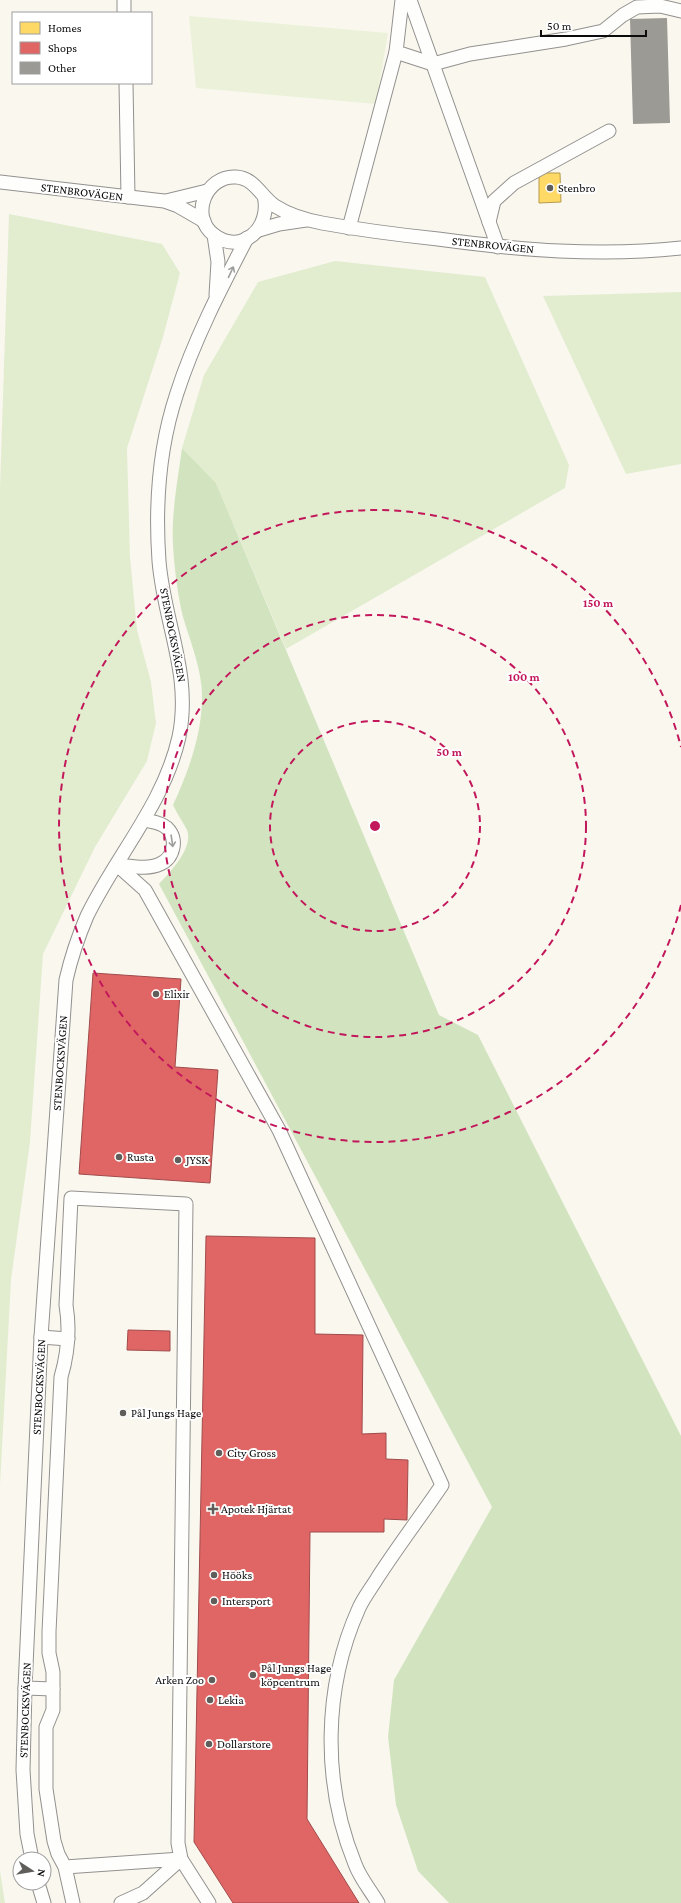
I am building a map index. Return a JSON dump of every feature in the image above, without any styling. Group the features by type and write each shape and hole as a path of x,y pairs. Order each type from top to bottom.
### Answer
{"street":[{"path":"124,0 124,12"},
{"path":"349,228 396,52 402,0"},
{"path":"410,0 498,247"},
{"path":"396,52 433,64 470,54 566,39 603,31 622,15 637,7 660,6 681,11"},
{"path":"126,84 128,197"},
{"path":"489,222 494,201 514,183 609,131"},
{"name":"STENBROVÄGEN","path":"164,201 207,191 220,180 237,177 253,183 264,196 283,210 306,220 349,228 498,247 591,253 646,252 681,248"},
{"name":"STENBROVÄGEN","path":"0,182 164,201 178,206 204,221 214,235 223,240 233,242 247,238 259,230 279,224 306,220"},
{"path":"204,221 202,211 203,201 207,191"},
{"path":"259,230 264,222 266,214 264,196"},
{"name":"STENBOCKSVÄGEN","path":"214,235 218,262 214,305"},
{"name":"STENBOCKSVÄGEN","path":"30,1851 27,1834 22,1770 41,1337 66,980 71,957 79,934 94,904 160,790 172,762 180,731 183,695 181,669 159,563 157,516 159,478 165,440 176,394 193,350 247,238"},
{"path":"117,865 148,867 159,865 167,861 172,855 172,837 167,829 157,822 144,820"},
{"path":"117,865 145,890 279,1130 442,1485 359,1607 343,1656 332,1702 331,1757 338,1812 355,1866 378,1903"},
{"path":"73,1903 65,1867 58,1854 54,1841 46,1789 46,1727 53,1710 53,1672 49,1653 49,1632 61,1376 66,1357 69,1322 66,1304 71,1198 186,1204 178,1843 181,1859 209,1903"},
{"path":"41,1337 68,1339"},
{"path":"26,1688 53,1689"},
{"path":"65,1867 181,1859"},
{"path":"121,1903 143,1893 181,1859"},
{"path":"38,1891 40,1903"},
{"path":"40,1891 44,1903"}],"green space":[{"path":"189,16 388,33 376,104 196,88"},
{"path":"9,214 162,244 180,273 163,337 127,448 130,557 137,630 151,682 156,723 147,761 95,847 43,954 30,1142 11,1280 0,1485 0,487"},
{"path":"335,261 485,277 569,465 565,488 286,649 216,483 182,448 204,375 258,282"},
{"path":"681,292 681,464 626,474 543,296"},
{"path":"182,448 216,483 439,1015 478,1035 681,1436 681,1903 449,1903 418,1871 396,1805 388,1737 394,1680 492,1507 159,884 179,860 187,844 187,830 173,805 193,754 199,728 202,700 199,669 183,617 176,581 173,533 174,509"},
{"path":"0,1871 5,1903 0,1903"}],"building: Homes":[{"name":"Stenbro","path":"539,173 560,173 561,202 539,203"}],"building: Shops":[{"path":"93,973 181,979 175,1067 218,1070 210,1183 79,1174"},
{"name":"Pål Jungs Hage köpcentrum","path":"206,1236 315,1238 315,1334 363,1335 362,1434 386,1433 386,1459 408,1460 407,1520 384,1519 384,1532 310,1532 307,1819 359,1903 233,1903 194,1842"},
{"path":"128,1330 170,1331 170,1351 127,1350"}],"building: Other":[{"path":"667,18 670,123 633,124 630,19"}],"place":[{"name":"Stenbro","path":"550,188"},
{"name":"Elixir","path":"156,994"},
{"name":"Rusta","path":"119,1157"},
{"name":"JYSK","path":"178,1160"},
{"name":"Pål Jungs Hage","path":"123,1413"},
{"name":"City Gross","path":"219,1453"},
{"name":"Apotek Hjärtat","path":"213,1509"},
{"name":"Hööks","path":"214,1575"},
{"name":"Intersport","path":"214,1601"},
{"name":"Pål Jungs Hage köpcentrum","path":"253,1675"},
{"name":"Arken Zoo","path":"212,1680"},
{"name":"Lekia","path":"210,1700"},
{"name":"Dollarstore","path":"209,1744"}]}
